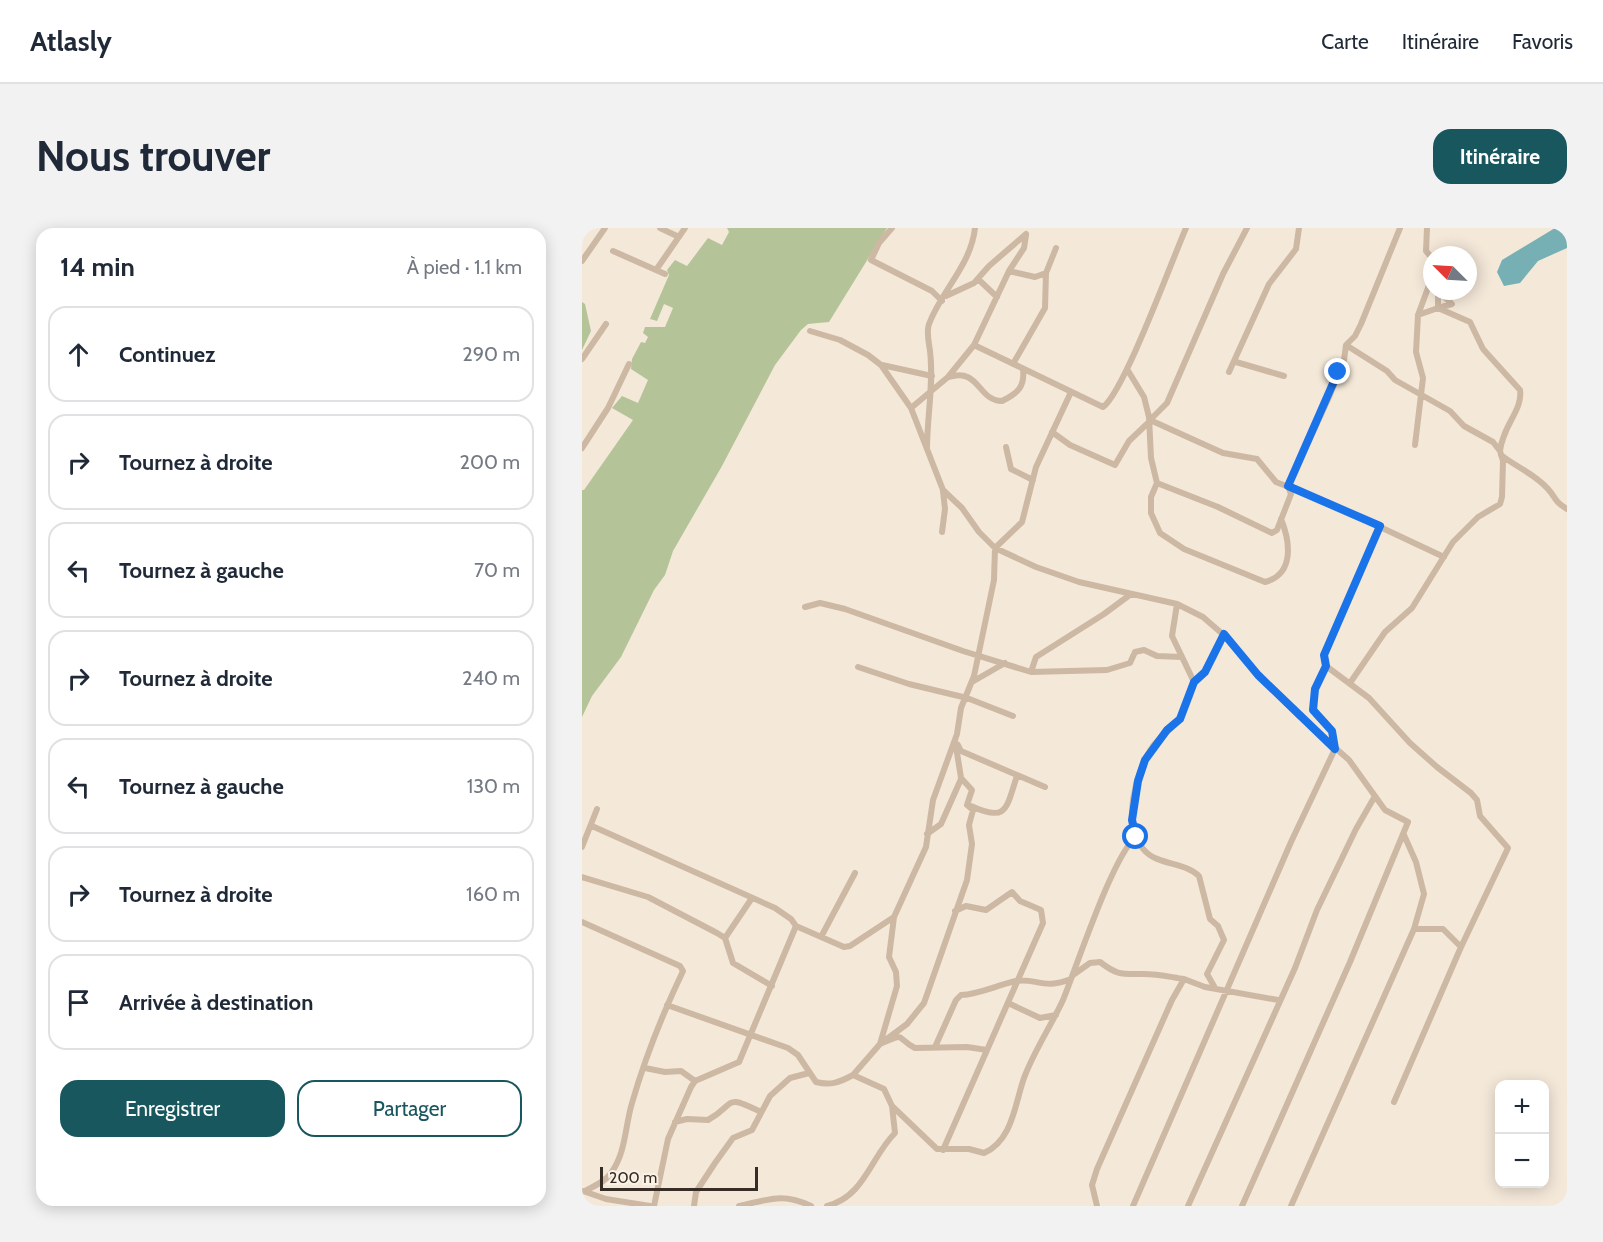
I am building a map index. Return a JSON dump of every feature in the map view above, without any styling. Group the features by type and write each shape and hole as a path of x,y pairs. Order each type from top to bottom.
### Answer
{"street":[{"path":"582,261 605,228"},
{"path":"660,228 679,237"},
{"path":"656,270 685,228"},
{"path":"892,228 879,243 871,260 943,299"},
{"path":"927,452 927,418 933,376 927,328 973,244 975,228"},
{"path":"974,345 1103,406 1111,401 1127,369 1186,228"},
{"path":"1247,228 1223,274 1167,403 1150,420 1223,453 1257,459 1276,482 1380,526 1444,557"},
{"path":"1229,372 1236,362 1269,284 1296,249 1299,228"},
{"path":"1157,483 1218,507 1272,533 1277,530 1291,494 1288,486 1330,395 1344,360 1346,345 1355,336 1361,324 1400,228"},
{"path":"1426,246 1427,228"},
{"path":"911,408 948,377 974,345 1009,271 1024,248 1026,234 968,287 943,299"},
{"path":"1013,364 1045,308 1046,273 1056,248"},
{"path":"613,251 665,273"},
{"path":"1009,271 1035,277 1046,273"},
{"path":"978,279 997,297"},
{"path":"1415,445 1423,378 1416,352 1418,315 1424,300"},
{"path":"1438,300 1438,308"},
{"path":"1418,315 1452,304 1448,300"},
{"path":"1350,683 1385,632 1412,608 1453,542 1478,517 1500,504 1503,476 1502,435 1520,405 1520,390 1483,349 1473,325 1438,308"},
{"path":"582,359 606,324"},
{"path":"810,331 840,340 868,355 881,365 911,408 943,490 945,509 942,532"},
{"path":"1346,345 1387,371 1395,380 1420,393 1432,403 1450,411 1460,422 1487,438 1501,453 1549,489 1554,501 1567,509"},
{"path":"1236,362 1284,376"},
{"path":"582,448 608,408 629,364"},
{"path":"881,365 933,376"},
{"path":"948,377 958,374 967,375 991,398 1002,401 1020,390 1024,380 1023,369"},
{"path":"1127,369 1144,397 1157,483 1151,497 1151,513 1160,533 1184,549 1262,582 1271,581 1288,558 1289,538 1281,519"},
{"path":"880,1044 897,986 896,972 889,957 894,917 926,847 933,800 955,740 959,715 972,682 994,579 995,548 1022,522 1033,480 1071,392"},
{"path":"1052,432 1070,445 1115,465 1129,441 1149,422"},
{"path":"1006,447 1011,469 1033,480"},
{"path":"943,490 962,508 979,532 995,548 1059,576 1178,604 1203,617 1224,634 1258,675 1362,774 1389,813 1408,822 1242,1206"},
{"path":"1133,1206 1229,990 1291,842 1335,749 1332,731 1313,710 1315,689 1326,666 1324,655 1380,526"},
{"path":"1031,672 1036,657 1131,594"},
{"path":"805,607 820,603 844,609 1031,672 1107,670 1130,663 1135,652 1144,650 1157,656 1182,657"},
{"path":"1178,604 1171,630 1194,682"},
{"path":"1214,986 1207,974 1224,940 1218,926 1210,919 1198,876 1145,852 1136,837 1132,820 1138,781 1145,760 1167,730 1180,719 1194,682 1205,672 1224,634"},
{"path":"972,682 1005,663"},
{"path":"1326,666 1350,683 1437,768 1471,793 1477,800 1480,816 1507,845 1501,865 1461,947 1394,1102"},
{"path":"858,667 909,684 967,698 1012,716"},
{"path":"955,740 961,751 1045,787"},
{"path":"927,834 941,824 961,778 955,740"},
{"path":"967,805 987,814 1000,814 1006,810 1017,776"},
{"path":"961,778 972,790 967,805"},
{"path":"1188,1206 1345,851 1376,796"},
{"path":"667,1005 788,1048 798,1055 816,1082 838,1083 853,1075 880,1044 907,1024 924,1003 955,911 965,889 972,844 969,825 973,810 967,805"},
{"path":"582,847 597,809"},
{"path":"592,826 752,898 783,913 796,926 847,947 894,917"},
{"path":"1291,1206 1414,929 1424,894 1416,862 1404,835"},
{"path":"892,1106 912,1123 931,1146 943,1150 969,1149 984,1153 1006,1132 1017,1109 1024,1078 1056,1015 1101,901 1127,847 1136,837"},
{"path":"821,937 855,873"},
{"path":"582,877 648,897 725,938 733,963 772,986"},
{"path":"943,1150 1041,933 1041,910 1020,901 1014,893 1010,892 986,910 966,906 955,911"},
{"path":"725,938 752,898"},
{"path":"582,922 682,968 634,1094 615,1167 605,1180 583,1191"},
{"path":"583,1191 606,1199 652,1206 675,1122 695,1081 739,1062 796,926"},
{"path":"1414,929 1443,929 1461,947"},
{"path":"935,1047 957,997 1018,981 1056,985 1072,977 1090,963 1100,962 1111,971 1127,976 1140,974 1184,979 1205,987 1214,986 1278,1000"},
{"path":"1097,1206 1092,1185 1101,1159 1172,1000 1184,979"},
{"path":"1008,1003 1040,1018 1056,1015"},
{"path":"880,1044 898,1036 903,1037 915,1048 987,1050"},
{"path":"645,1068 664,1072 681,1071 695,1081"},
{"path":"694,1206 696,1191 730,1143 752,1130 778,1087 790,1078 809,1073"},
{"path":"827,1206 850,1196 860,1188 895,1133 892,1106 884,1089 858,1080 853,1075"},
{"path":"675,1122 687,1119 708,1120 728,1103 734,1102 761,1112"},
{"path":"739,1206 776,1197 792,1198 811,1206"}],"green space":[{"path":"727,228 887,228 829,322 808,324 775,365 722,466 673,551 665,575 654,590 621,657 592,696 582,717 582,490 633,420 612,408 622,396 638,403 648,380 631,369 632,359 641,342 645,343 648,337 643,333 645,327 665,327 673,308 664,304 657,321 650,319 669,275 667,270 675,260 687,266 708,238 722,245 729,232"},
{"path":"582,302 585,304 591,331 582,350"}],"water":[{"path":"1555,228 1567,228 1567,248 1538,261 1520,283 1504,286 1497,272 1502,260"}],"route":[{"path":"1136,837 1132,820 1138,781 1145,760 1152,747 1180,719 1194,682 1205,672 1224,634 1258,675 1335,749 1332,731 1313,710 1315,689 1326,666 1324,655 1380,526 1288,486 1330,395 1338,372"}]}
